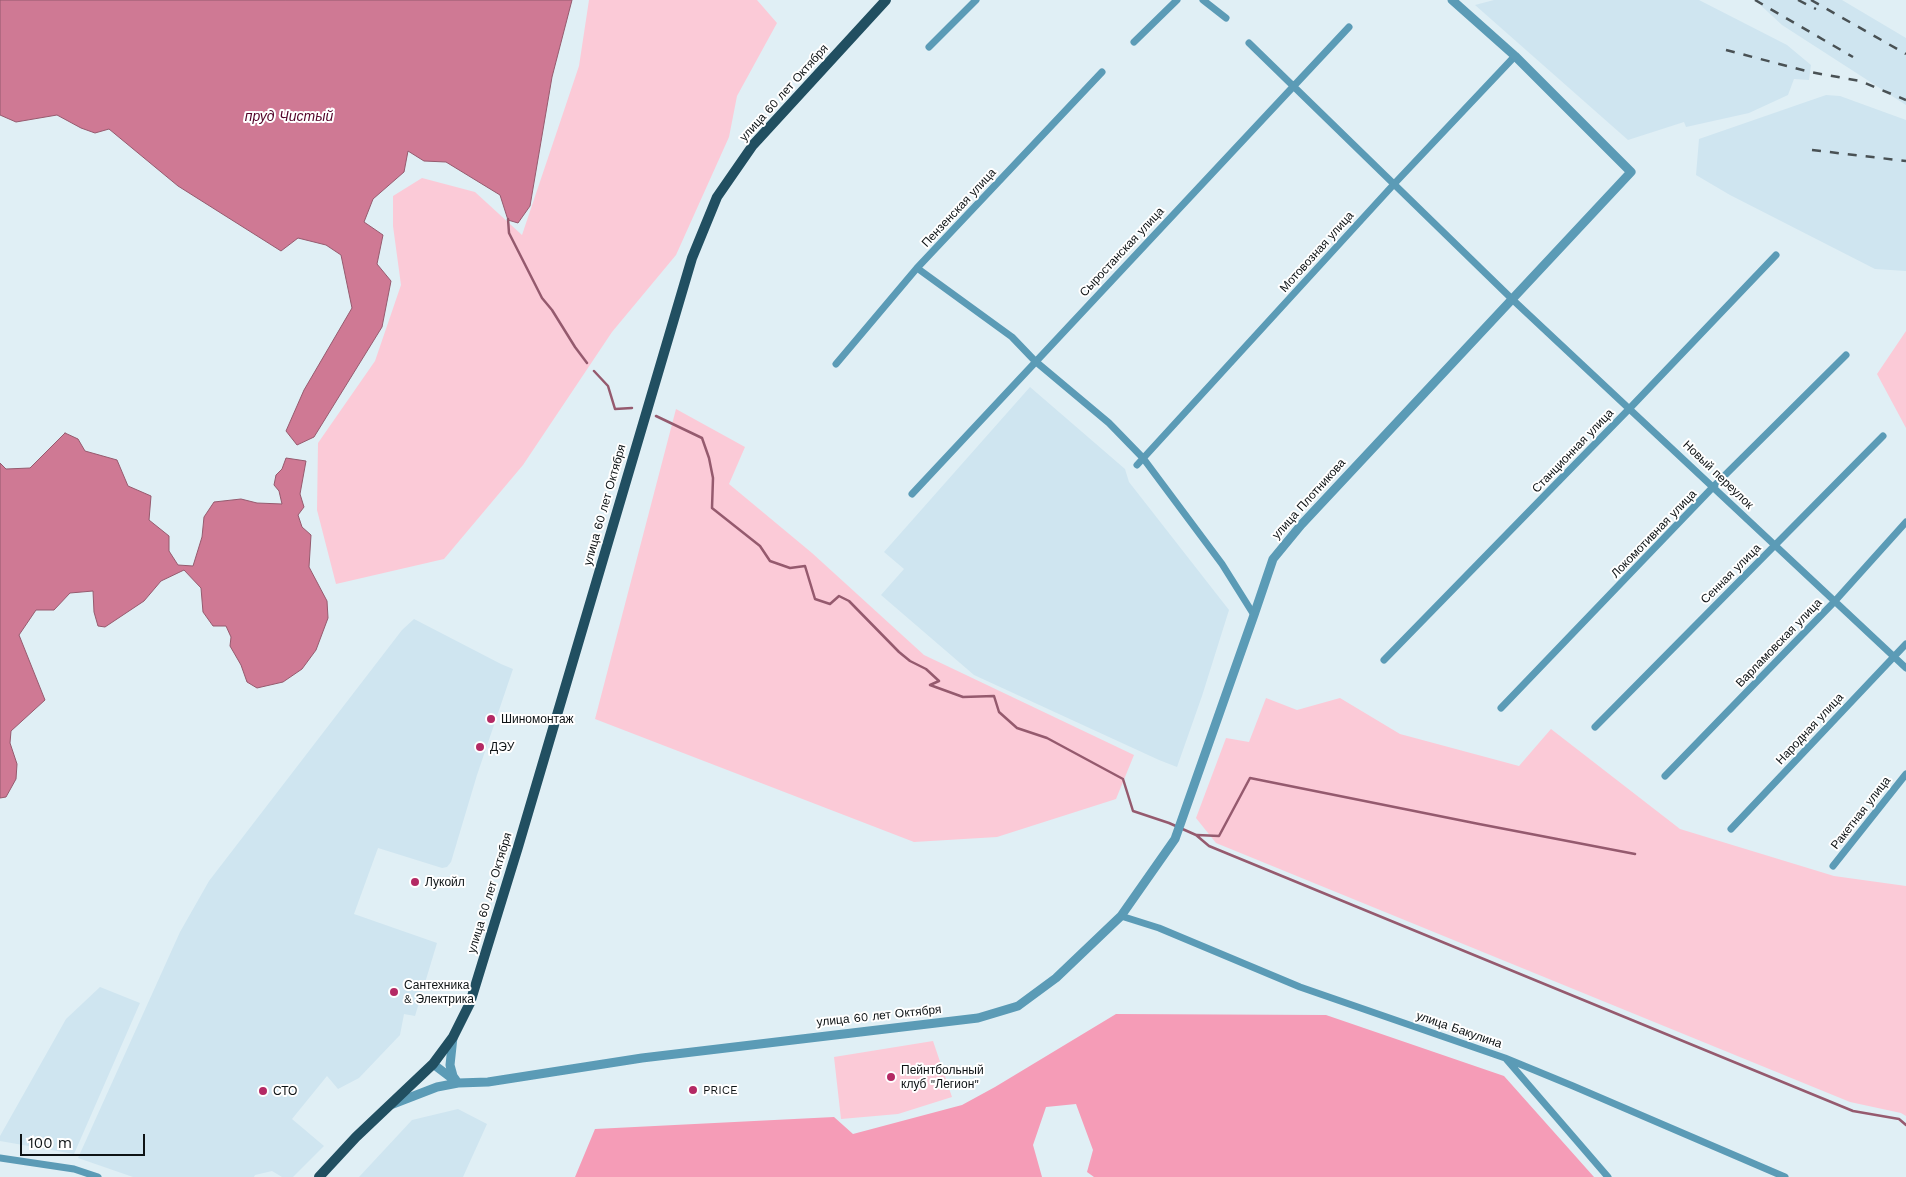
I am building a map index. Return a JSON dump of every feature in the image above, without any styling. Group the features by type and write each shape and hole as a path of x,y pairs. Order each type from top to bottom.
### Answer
{"main road":[{"name":"улица 60 лет Октября","path":"319,1177 356,1137 433,1064 453,1037 470,1003 692,258 717,197 753,145 886,0"}],"street":[{"path":"929,48 976,0"},
{"path":"1134,42 1177,0"},
{"path":"1203,0 1226,18"},
{"path":"1452,0 1515,56"},
{"name":"Сыростанская улица","path":"912,494 1348,27"},
{"name":"Новый переулок","path":"1249,43 1395,183 1513,300 1714,486 1774,546 1906,668"},
{"name":"улица Плотникова","path":"1121,916 1175,838 1273,559 1301,525 1631,172 1515,56"},
{"name":"Мотовозная улица","path":"1137,464 1395,183 1515,56"},
{"name":"Пензенская улица","path":"836,364 917,268 1102,72"},
{"name":"Станционная улица","path":"1384,660 1630,408 1776,255"},
{"path":"917,268 1012,337 1035,361 1108,423 1143,458 1222,564 1254,616"},
{"name":"Локомотивная улица","path":"1501,708 1714,486 1846,355"},
{"name":"Сенная улица","path":"1595,727 1883,436"},
{"name":"Варламовская улица","path":"1665,776 1835,601 1906,522"},
{"name":"Народная улица","path":"1731,829 1906,644"},
{"name":"Ракетная улица","path":"1833,866 1906,774"},
{"name":"улица Бакулина","path":"1121,916 1159,928 1300,986 1505,1058 1786,1177"},
{"name":"улица 60 лет Октября","path":"389,1106 431,1089 458,1083 488,1082 642,1058 978,1018 1018,1006 1056,978 1121,916"},
{"path":"453,1037 450,1065 453,1076 458,1083"},
{"path":"1505,1058 1608,1177"},
{"path":"433,1064 458,1083"},
{"path":"0,1158 74,1170 98,1177"}],"shaded area":[{"path":"589,0 757,0 777,23 737,96 729,137 676,255 612,332 523,465 444,559 336,584 317,510 318,443 375,361 401,285 393,226 393,196 422,178 475,192 522,235 579,66"},
{"path":"1494,0 1699,0 1787,45 1811,65 1809,80 1794,79 1788,95 1749,113 1686,127 1684,122 1628,140 1475,5"},
{"path":"1755,0 1842,0 1906,38 1906,105 1782,25"},
{"path":"1826,95 1840,96 1906,120 1906,271 1875,269 1730,195 1696,175 1699,139"},
{"path":"1906,331 1906,428 1877,374"},
{"path":"1030,387 1125,469 1129,482 1229,610 1177,767 974,675 881,595 904,569 884,552"},
{"path":"676,409 745,447 729,484 812,553 924,655 1134,755 1116,799 997,837 914,842 595,719"},
{"path":"414,619 513,669 477,775 451,862 447,867 442,868 378,848 354,914 437,943 415,1016 404,1014 400,1035 359,1078 338,1089 327,1076 292,1119 324,1146 293,1177 282,1177 272,1171 255,1175 254,1177 133,1177 78,1158 180,932 209,881 402,630"},
{"path":"1266,698 1297,710 1340,698 1400,734 1519,766 1551,729 1680,829 1834,876 1906,886 1906,1116 1901,1113 1850,1102 1216,843 1196,818 1226,738 1249,742"},
{"path":"100,987 140,1003 74,1154 0,1141 0,1136 66,1019"},
{"path":"1116,1014 1326,1015 1504,1076 1594,1177 1094,1177 1087,1172 1093,1150 1076,1104 1046,1107 1033,1145 1042,1177 575,1177 595,1129 834,1117 853,1134 962,1105"},
{"name":"Пейнтбольный клуб \"Легион\"","path":"933,1041 952,1097 898,1114 841,1119 834,1057"},
{"path":"458,1109 487,1124 463,1177 359,1177 412,1120"}],"water":[{"name":"пруд Чистый","path":"0,0 572,0 552,77 530,206 518,223 508,220 500,195 446,162 424,161 408,151 404,172 373,199 364,222 383,235 377,264 391,281 382,327 314,437 297,445 286,431 304,390 352,308 341,255 326,245 298,238 281,251 178,186 109,129 95,133 57,115 16,122 0,115"},
{"path":"65,433 78,439 85,451 117,460 128,486 151,496 149,520 169,536 169,551 178,565 193,566 202,537 204,517 214,502 241,499 257,503 282,504 279,491 274,485 276,475 282,469 286,458 306,461 300,494 304,507 298,515 302,527 311,535 309,567 327,601 328,618 316,650 302,669 283,682 257,688 247,682 241,665 230,646 231,637 226,626 213,626 203,612 201,588 184,570 161,581 144,601 105,627 98,626 94,612 93,591 70,593 54,610 36,610 19,635 45,700 11,731 10,743 17,764 16,779 6,797 0,798 0,463 6,469 30,468"}],"waterway":[{"path":"508,219 509,233 542,298 587,363"},
{"path":"594,371 608,386 615,409 632,408"},
{"path":"656,416 702,438 713,478 712,508 760,546 770,561 790,568 805,566 815,599 830,604 839,596 849,601 899,652 910,661 926,669 939,681 930,685 963,697 994,696 999,712 1017,728 1047,738 1123,779 1133,811 1169,823 1196,835 1209,846 1853,1111 1899,1119 1906,1125"},
{"path":"1197,835 1219,836 1250,778 1635,854"}],"railway":[{"path":"1755,0 1853,57"},
{"path":"1798,0 1816,9"},
{"path":"1811,0 1906,54"},
{"path":"1726,50 1810,72 1860,81 1906,100"},
{"path":"1812,150 1906,161"}],"place":[{"name":"Шиномонтаж","path":"491,719"},
{"name":"ДЭУ","path":"480,747"},
{"name":"Лукойл","path":"415,882"},
{"name":"Сантехника & Электрика","path":"394,992"},
{"name":"Пейнтбольный клуб \"Легион\"","path":"891,1077"},
{"name":"PRICE","path":"693,1090"},
{"name":"СТО","path":"263,1091"}]}
